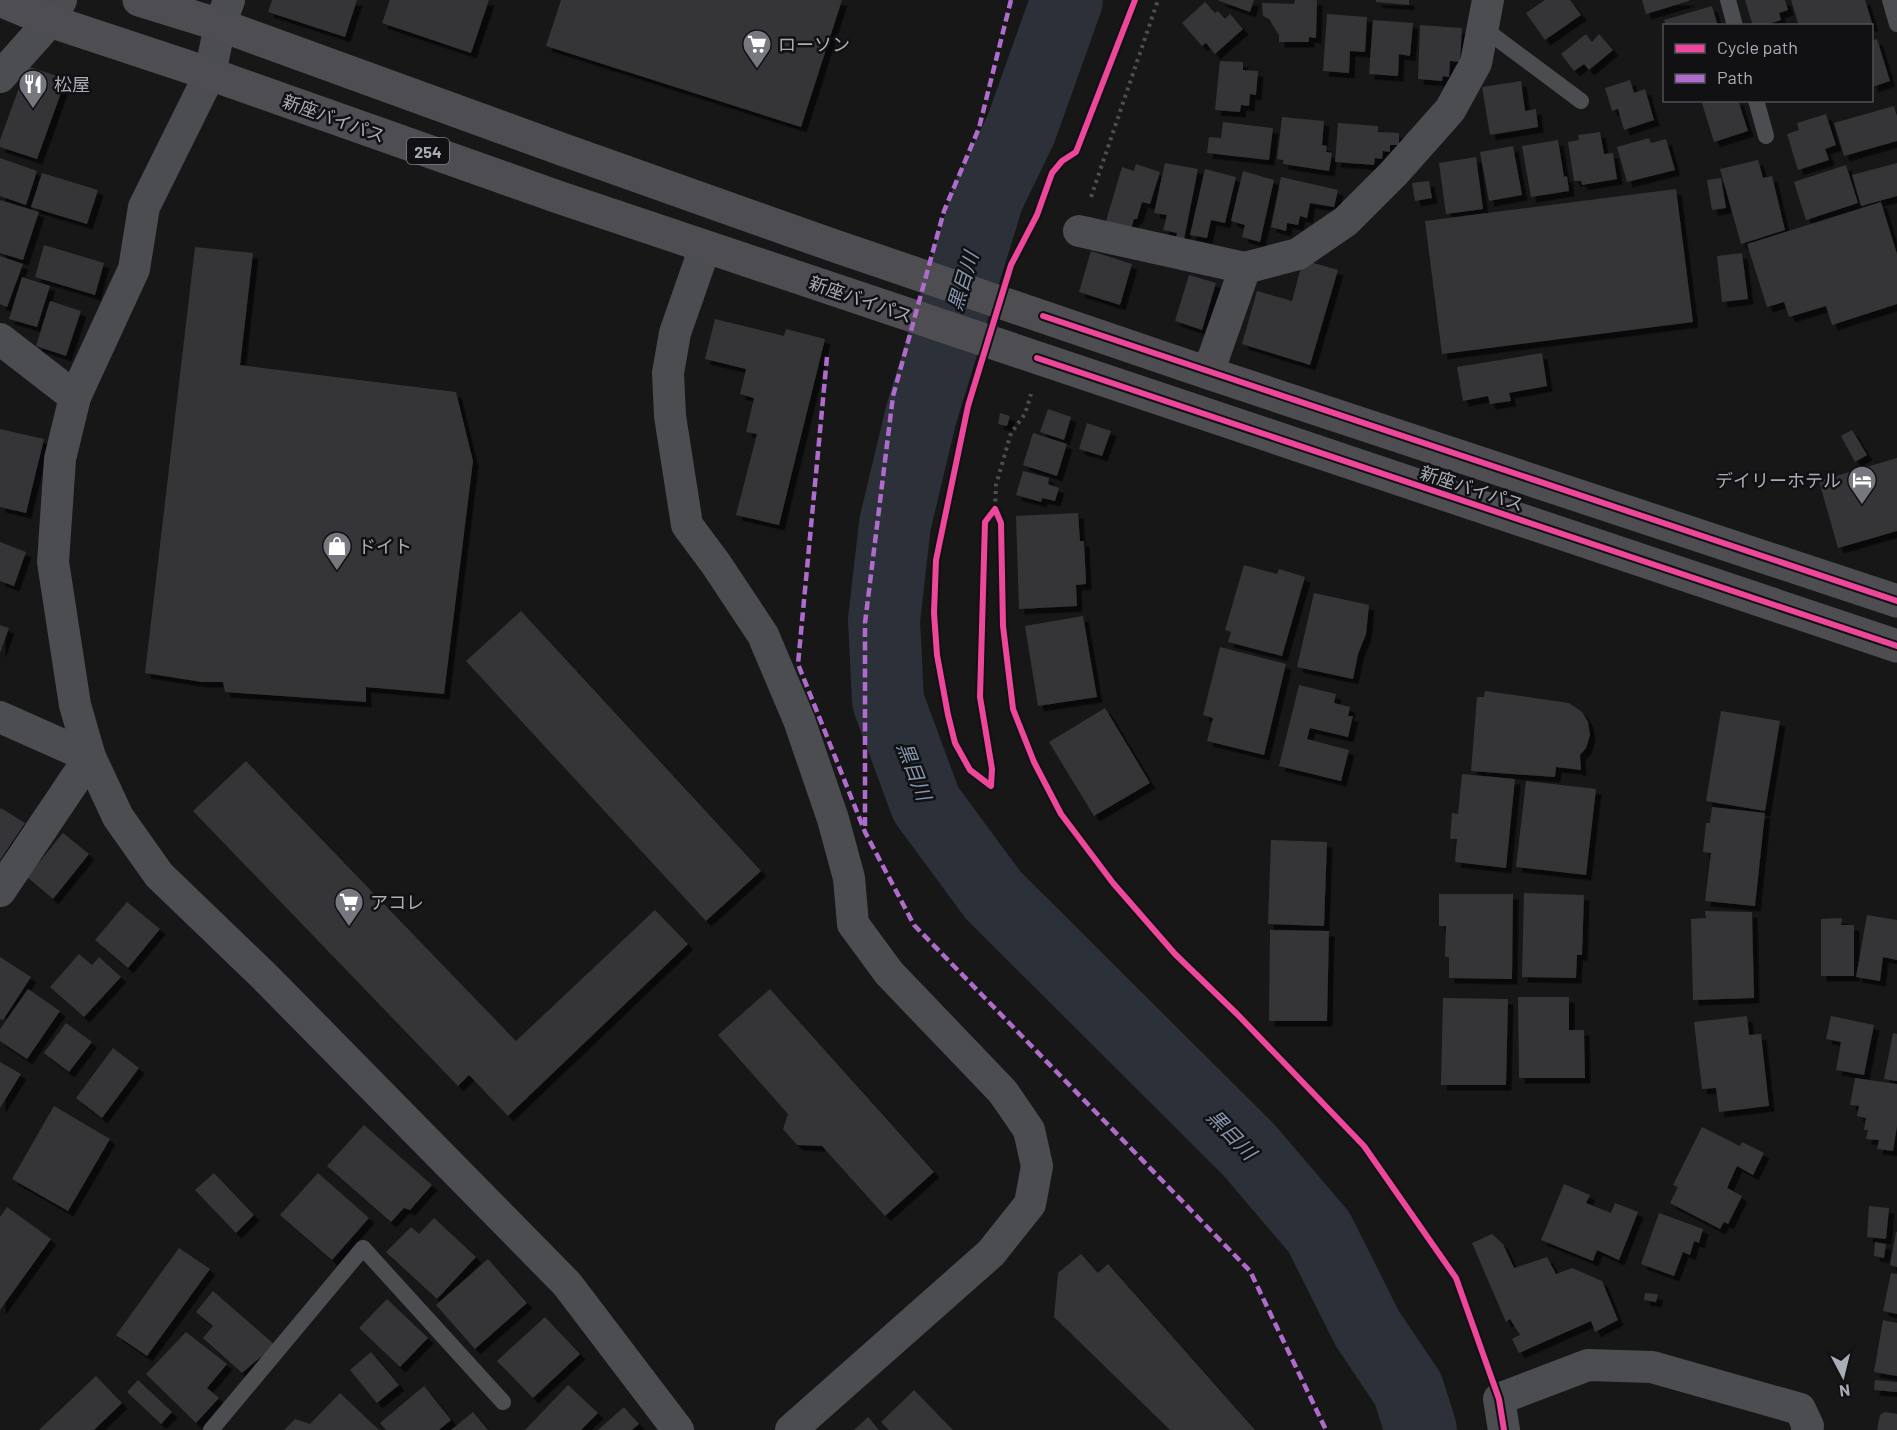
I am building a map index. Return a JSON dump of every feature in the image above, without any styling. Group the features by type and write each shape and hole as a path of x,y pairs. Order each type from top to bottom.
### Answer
{"highway":[{"name":"新座バイパス","path":"0,0 55,10 210,74 558,197 1897,646"},
{"name":"新座バイパス","path":"138,0 225,12 575,154 1208,372 1897,601"}],"street":[{"path":"0,77 55,10"},
{"path":"225,12 210,74 144,207 134,269 75,398 60,459 53,562 75,705 90,757 118,817 159,875 265,977 567,1284 678,1430"},
{"path":"1079,231 1245,268 1298,254 1346,221 1394,173 1450,111 1476,63 1485,14"},
{"path":"705,247 675,333 668,374 670,416 687,525 763,635 799,720 833,819 849,878 853,924 889,973 1003,1092 1029,1130 1037,1166 1030,1204 991,1253 791,1430"},
{"path":"1208,372 1245,268"},
{"path":"0,339 75,398"},
{"path":"0,717 90,757"},
{"path":"0,891 90,757"},
{"path":"1504,1430 1499,1399 1588,1365 1652,1367 1800,1409 1808,1426 1807,1430"}],"lane":[{"path":"1728,0 1734,24"},
{"path":"1890,0 1897,24"},
{"path":"1485,14 1581,101"},
{"path":"1757,102 1766,136"},
{"path":"211,1430 363,1248 504,1402"}],"path":[{"path":"1008,276 1011,265 1037,215 1052,173 1062,161 1077,152 1136,0"},
{"path":"1079,231 1158,0"},
{"path":"1042,360 1025,414 1011,433 996,485 995,509 1001,523 1003,626 1013,709 1034,762 1061,814 1113,883 1175,954 1238,1015 1364,1146 1456,1278 1499,1399"},
{"path":"978,374 968,406 943,521 936,560 934,613 937,655 955,742 970,770 991,786 992,769 980,698 985,522 995,509"}],"building":[{"path":"272,0 357,0 345,37 268,12"},
{"path":"390,0 489,0 471,53 382,23"},
{"path":"561,0 842,0 801,127 546,46"},
{"path":"1217,0 1254,0 1250,12"},
{"path":"1295,0 1317,0 1316,38 1309,37 1309,42 1279,42 1279,35 1269,19 1263,16 1262,3 1294,4"},
{"path":"1376,0 1409,0 1409,5 1376,2"},
{"path":"1545,0 1570,0 1581,15 1545,40 1526,13"},
{"path":"1642,0 1689,0 1689,1 1646,14"},
{"path":"1745,0 1785,0 1788,10 1779,13 1781,20 1769,24 1752,24"},
{"path":"1791,0 1865,0 1872,24 1798,24"},
{"path":"1205,2 1215,13 1218,11 1225,19 1230,14 1243,29 1215,54 1206,43 1202,46 1182,23"},
{"path":"1712,6 1717,24 1665,24 1664,20"},
{"path":"1327,14 1367,17 1365,52 1350,51 1349,73 1323,71"},
{"path":"1373,20 1413,23 1410,56 1399,54 1398,76 1369,74"},
{"path":"1420,25 1462,28 1460,62 1450,61 1449,77 1443,76 1442,81 1418,79"},
{"path":"1586,34 1592,42 1599,34 1613,50 1589,70 1584,64 1574,71 1561,54"},
{"path":"1877,39 1890,81 1873,87 1873,41"},
{"path":"1220,61 1243,62 1243,70 1258,71 1256,95 1250,94 1249,106 1241,105 1240,112 1215,110"},
{"name":"松屋","path":"27,66 66,79 37,159 0,147 0,140"},
{"path":"1630,80 1634,93 1645,89 1654,120 1624,130 1618,109 1612,111 1605,88"},
{"path":"1521,81 1525,111 1536,109 1538,127 1490,135 1482,87"},
{"path":"1702,102 1739,102 1748,131 1714,142"},
{"path":"1894,106 1897,116 1897,141 1844,156 1834,123"},
{"path":"1826,114 1836,145 1825,149 1829,160 1798,170 1787,134 1799,130 1797,123"},
{"path":"1282,117 1324,121 1322,145 1327,146 1326,152 1332,153 1329,171 1283,164 1283,160 1277,159"},
{"path":"1223,122 1273,128 1269,160 1207,153 1209,137 1221,138"},
{"path":"1338,123 1378,126 1378,132 1399,133 1399,145 1390,145 1390,152 1383,151 1382,159 1375,158 1374,165 1335,162"},
{"path":"1600,132 1604,154 1613,153 1617,179 1582,185 1581,181 1574,181 1568,142 1579,140 1578,135"},
{"path":"1649,138 1651,143 1666,139 1675,170 1627,182 1617,147"},
{"path":"1558,140 1564,177 1567,176 1569,191 1531,197 1522,146"},
{"path":"1513,146 1522,195 1489,201 1480,152"},
{"path":"1476,157 1483,209 1446,214 1439,163"},
{"path":"0,158 37,171 26,205 0,196"},
{"path":"1758,160 1763,178 1772,176 1785,230 1741,244 1720,169"},
{"path":"1165,163 1198,169 1184,239 1176,238 1177,233 1163,230 1167,215 1154,213"},
{"path":"1897,163 1897,196 1861,206 1852,175"},
{"path":"1136,164 1160,172 1150,204 1142,202 1131,229 1106,221 1122,167 1134,171"},
{"path":"1846,165 1858,203 1806,220 1794,182"},
{"path":"1205,169 1236,177 1225,223 1211,220 1207,238 1190,235"},
{"path":"1243,171 1274,180 1260,242 1242,237 1245,225 1231,221"},
{"path":"42,173 98,190 87,224 31,207"},
{"path":"1281,177 1338,190 1334,207 1310,203 1307,218 1300,216 1298,225 1287,223 1286,231 1271,227"},
{"path":"1721,178 1726,208 1712,210 1707,180"},
{"path":"1429,181 1432,198 1415,201 1412,183"},
{"path":"1676,189 1693,322 1442,354 1425,221"},
{"path":"0,200 39,212 23,260 0,253"},
{"path":"1881,202 1897,254 1897,304 1832,325 1826,306 1789,317 1784,302 1767,307 1747,244"},
{"path":"44,245 104,263 95,295 35,277"},
{"name":"ドイト","path":"195,247 253,253 240,365 456,392 473,461 444,694 366,687 366,702 225,692 223,682 202,682 145,673"},
{"path":"1091,251 1132,264 1120,305 1079,292"},
{"path":"1742,253 1748,299 1722,302 1717,256"},
{"path":"0,256 23,264 7,307 0,304"},
{"path":"1303,260 1338,270 1310,365 1242,344 1257,291 1292,301"},
{"path":"1189,275 1216,283 1202,330 1175,321"},
{"path":"22,277 50,286 37,327 9,319"},
{"path":"50,301 81,311 66,356 36,346"},
{"path":"715,319 784,336 786,329 825,339 779,525 736,515 757,434 746,432 754,398 740,394 746,369 705,359"},
{"path":"1542,353 1547,386 1509,393 1511,401 1490,404 1488,396 1463,401 1457,367"},
{"path":"1048,409 1071,417 1064,440 1040,432"},
{"path":"1000,413 1010,416 1007,426 998,424"},
{"path":"1087,423 1111,431 1102,456 1079,449"},
{"path":"0,429 44,439 26,513 0,507"},
{"path":"1852,430 1867,455 1855,462 1841,436"},
{"path":"1033,433 1067,444 1057,476 1023,465"},
{"name":"デイリーホテル","path":"1897,458 1897,531 1838,548 1819,481"},
{"path":"1023,471 1049,478 1048,484 1059,488 1055,501 1042,498 1041,502 1016,495"},
{"path":"1078,513 1080,541 1084,541 1086,584 1076,585 1077,606 1019,609 1016,516"},
{"path":"0,542 26,552 14,586 0,581"},
{"path":"1244,565 1277,574 1279,569 1305,577 1282,656 1228,642 1231,632 1225,630"},
{"path":"1314,593 1369,605 1366,634 1358,654 1353,679 1297,667"},
{"path":"521,611 761,871 706,921 466,661"},
{"path":"1083,616 1097,697 1038,706 1025,626"},
{"path":"0,625 9,628 0,653"},
{"path":"1220,647 1286,664 1264,755 1207,741 1213,718 1203,715"},
{"path":"1299,685 1336,694 1334,703 1350,707 1348,716 1353,716 1348,737 1310,728 1307,739 1349,750 1341,781 1279,766"},
{"path":"1485,691 1569,703 1582,712 1588,722 1590,735 1586,748 1580,755 1581,770 1556,767 1555,777 1471,771 1477,697 1484,697"},
{"path":"1105,708 1150,783 1094,816 1049,742"},
{"path":"1721,711 1780,721 1765,811 1706,801"},
{"path":"246,761 516,1041 655,910 688,944 508,1116 469,1075 458,1086 193,811"},
{"path":"1462,774 1515,779 1506,868 1455,862 1457,839 1450,839 1452,813 1458,814"},
{"path":"1526,781 1596,789 1586,875 1516,867"},
{"path":"1712,807 1765,813 1755,906 1705,901 1711,853 1703,852 1706,823 1710,823"},
{"path":"1,808 25,823 0,860 0,810"},
{"path":"63,833 89,854 53,899 27,877"},
{"path":"1271,840 1327,842 1324,926 1268,924"},
{"path":"1524,893 1584,895 1582,955 1577,955 1576,978 1522,977"},
{"path":"1439,894 1513,894 1512,979 1449,978 1449,957 1445,957 1446,926 1439,926"},
{"path":"127,902 160,929 128,968 95,940"},
{"path":"1705,911 1752,912 1754,998 1693,1000 1691,919 1706,918"},
{"path":"1867,915 1897,920 1897,960 1883,957 1880,981 1856,977"},
{"path":"1842,918 1841,925 1854,925 1854,976 1821,976 1821,919"},
{"path":"1270,930 1329,931 1327,1021 1269,1021"},
{"path":"79,954 92,965 99,957 121,977 84,1017 50,987"},
{"path":"0,957 31,977 3,1020 0,1019"},
{"path":"28,989 60,1011 27,1059 0,1041 0,1029"},
{"path":"770,989 934,1172 885,1216 822,1146 797,1145 783,1129 788,1114 718,1035"},
{"path":"1518,997 1569,997 1569,1030 1584,1030 1585,1078 1519,1078"},
{"path":"1443,998 1508,999 1506,1085 1441,1085"},
{"path":"1747,1016 1749,1035 1761,1034 1769,1106 1719,1112 1716,1088 1702,1089 1694,1022"},
{"path":"1831,1016 1874,1025 1864,1075 1836,1070 1841,1042 1826,1039"},
{"path":"66,1023 92,1042 69,1072 44,1053"},
{"path":"1893,1033 1897,1034 1897,1081 1884,1079"},
{"path":"113,1048 139,1068 102,1118 76,1098"},
{"path":"0,1062 21,1074 0,1108"},
{"path":"1855,1078 1897,1084 1897,1126 1893,1151 1877,1149 1879,1140 1866,1139 1868,1130 1864,1130 1866,1118 1857,1116 1859,1106 1850,1105"},
{"path":"54,1106 110,1139 68,1211 12,1179"},
{"path":"364,1125 432,1185 410,1210 404,1208 391,1222 327,1166"},
{"path":"1702,1127 1740,1146 1742,1142 1764,1153 1753,1175 1737,1166 1727,1188 1742,1196 1728,1224 1724,1222 1720,1229 1670,1203 1678,1187 1673,1185"},
{"path":"214,1173 254,1215 236,1233 195,1190"},
{"path":"318,1173 369,1218 332,1260 280,1215"},
{"path":"1564,1184 1590,1195 1586,1203 1611,1213 1615,1203 1638,1212 1619,1260 1597,1250 1593,1261 1541,1240"},
{"path":"1869,1206 1889,1208 1886,1239 1867,1237"},
{"path":"7,1207 51,1239 0,1310 0,1217"},
{"path":"1659,1213 1703,1229 1699,1243 1694,1241 1690,1255 1683,1252 1674,1276 1641,1264"},
{"path":"434,1218 476,1257 437,1299 386,1252 411,1227 419,1234"},
{"path":"1897,1232 1897,1267 1890,1265"},
{"path":"1492,1234 1503,1244 1514,1268 1547,1257 1556,1274 1572,1268 1602,1281 1618,1320 1595,1332 1591,1321 1519,1353 1512,1339 1520,1335 1510,1319 1506,1322 1472,1243"},
{"path":"1875,1242 1886,1244 1884,1258 1874,1256"},
{"path":"179,1248 210,1269 147,1356 116,1335"},
{"path":"1081,1254 1098,1273 1108,1264 1255,1430 1170,1430 1054,1317 1058,1273"},
{"path":"488,1259 527,1303 475,1349 436,1305"},
{"path":"1891,1273 1897,1274 1897,1314 1883,1311"},
{"path":"213,1291 275,1345 242,1373 203,1338 213,1326 196,1312"},
{"path":"1645,1293 1658,1294 1656,1302 1644,1300"},
{"path":"387,1299 428,1338 400,1367 359,1328"},
{"path":"545,1317 580,1354 533,1398 497,1361"},
{"path":"1883,1320 1897,1323 1897,1376 1874,1372"},
{"path":"186,1332 227,1364 207,1388 219,1398 196,1423 146,1374"},
{"path":"371,1352 399,1385 377,1403 350,1370"},
{"path":"96,1376 122,1403 94,1430 39,1430"},
{"path":"138,1380 172,1412 161,1424 127,1392"},
{"path":"1875,1380 1897,1382 1897,1392 1874,1390"},
{"path":"568,1385 598,1413 581,1430 525,1430"},
{"path":"424,1386 451,1420 439,1430 386,1430 380,1423"},
{"path":"914,1390 953,1430 889,1430 881,1422"},
{"path":"340,1393 379,1430 284,1430 295,1419 310,1424"},
{"path":"624,1407 639,1424 632,1430 598,1430"},
{"path":"473,1412 488,1430 451,1430"},
{"path":"1885,1412 1897,1414 1897,1430 1877,1430 1880,1415"},
{"path":"868,1417 879,1430 854,1430"}],"waterway":[{"name":"黒目川","path":"1067,0 1021,129 988,197 921,415 895,524 884,620 888,701 926,804 993,895 1249,1150 1319,1232 1367,1328 1408,1389 1421,1430"}],"marked path":[{"path":"865,826 865,623 893,396 944,211 979,128 1011,0"},
{"path":"827,357 798,664 865,832 914,925 1250,1271 1326,1430"}],"cycle path":[{"path":"1135,0 1076,152 1062,161 1052,173 1037,215 1011,265 968,406 936,560 934,613 937,655 955,743 970,770 991,786 992,769 980,697 985,522 995,509 1001,523 1003,626 1013,709 1034,762 1061,814 1113,883 1175,954 1238,1015 1364,1146 1456,1278 1499,1399 1504,1430"},
{"path":"1043,316 1897,601"},
{"path":"1037,358 1897,646"}],"place":[{"name":"ローソン","path":"757,70"},
{"name":"松屋","path":"33,110"},
{"name":"デイリーホテル","path":"1862,506"},
{"name":"ドイト","path":"337,572"},
{"name":"アコレ","path":"349,928"}]}
